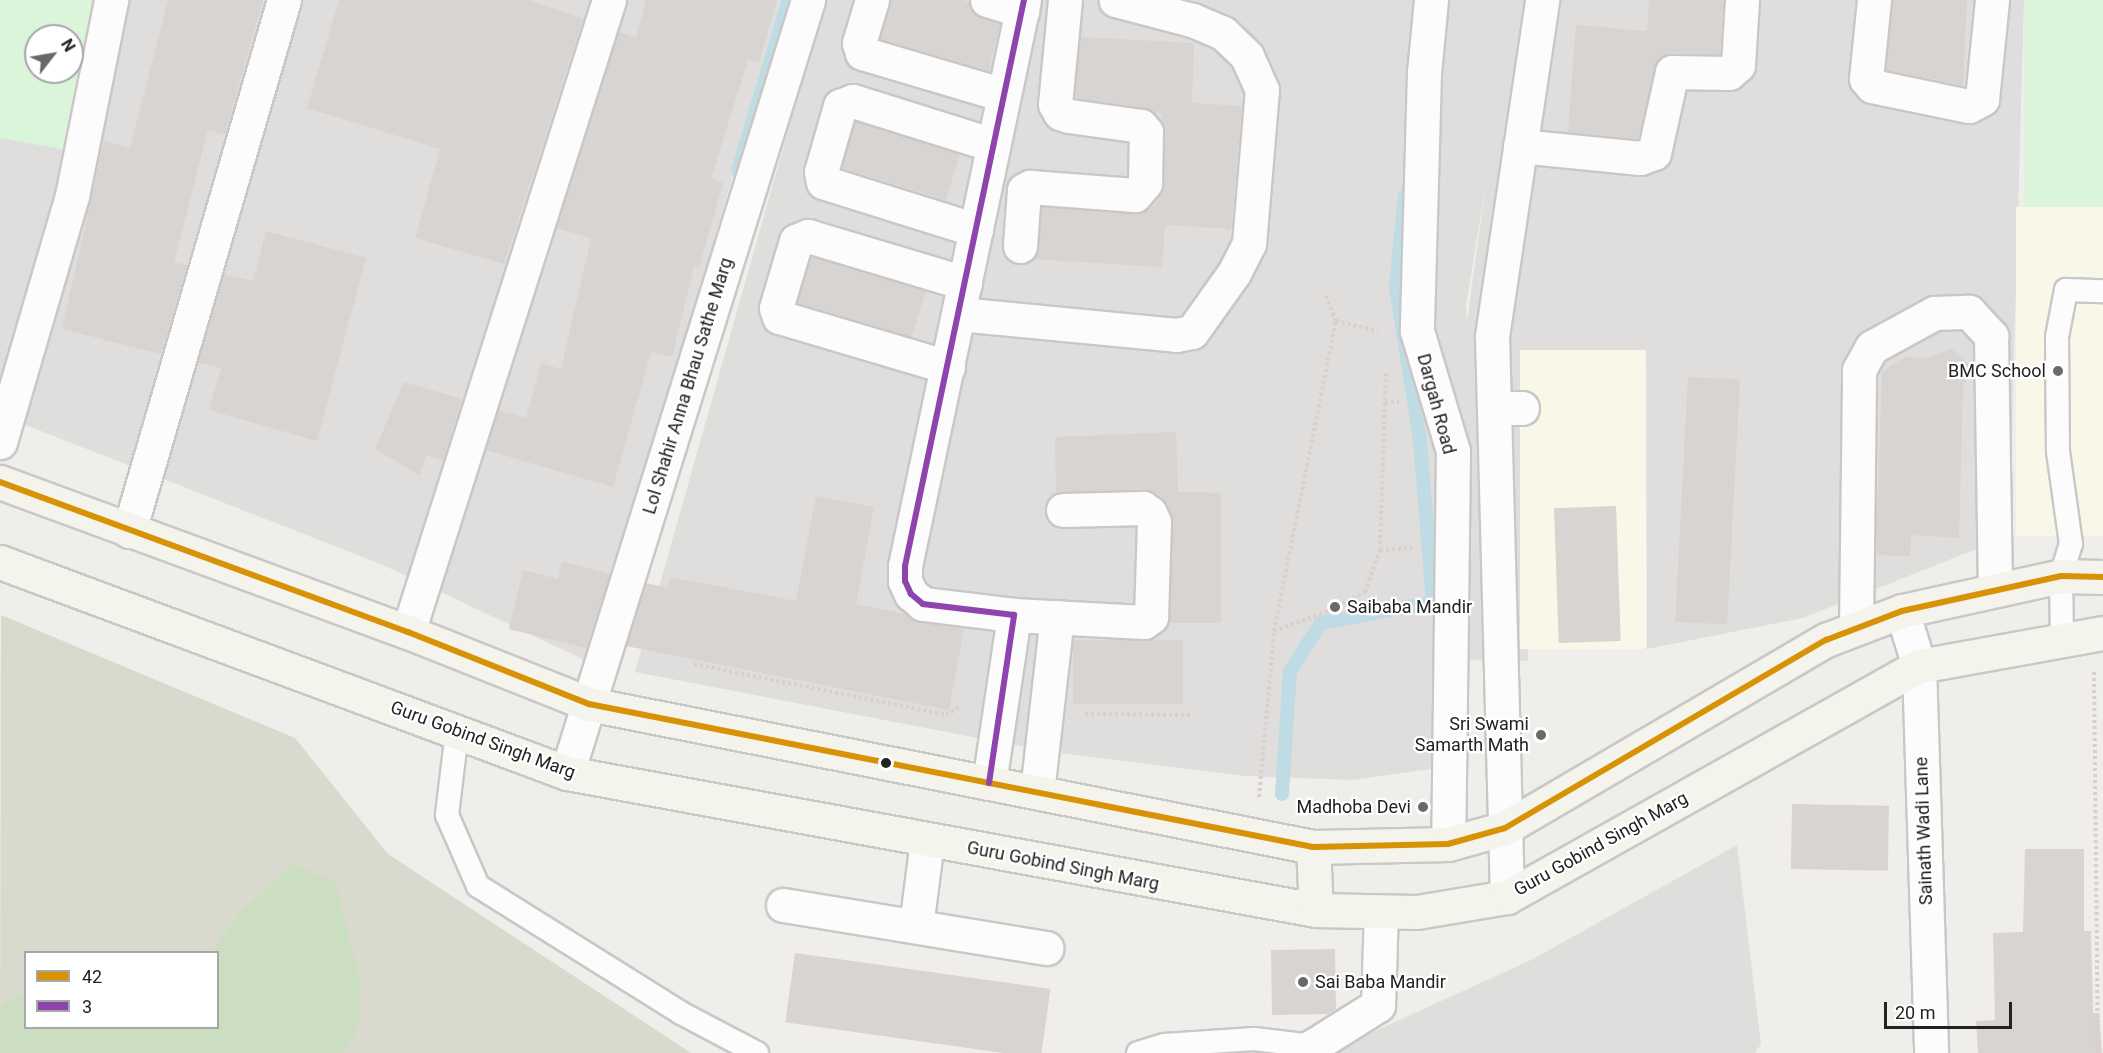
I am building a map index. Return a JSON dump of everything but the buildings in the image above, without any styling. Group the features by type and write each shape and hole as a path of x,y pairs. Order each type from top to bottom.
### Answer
{"street":[{"path":"0,442 72,196 111,0"},
{"path":"129,531 284,0"},
{"path":"408,632 609,0"},
{"name":"Lol Shahir Anna Bhau Sathe Marg","path":"567,773 808,0"},
{"path":"872,0 859,42 862,53 1004,95"},
{"path":"987,0 1023,5 905,581 911,594 923,604 1014,615 1144,622 1153,609 1154,522 1150,513 1143,508 1063,510"},
{"path":"1020,246 1024,190 1030,187 1135,195 1145,183 1146,132 1141,126 1069,116 1060,113 1055,104 1065,0"},
{"path":"959,314 1176,335 1192,332 1234,273 1249,244 1262,90 1247,56 1223,33 1192,20 1116,0"},
{"name":"Dargah Road","path":"1431,0 1424,73 1417,330 1453,451 1448,844"},
{"path":"1506,897 1508,408 1492,336 1542,0"},
{"path":"1520,146 1640,158 1654,153 1672,72 1729,73 1738,65 1742,0"},
{"path":"1874,0 1866,79 1872,86 1969,106 1982,99 1992,0"},
{"path":"976,230 823,182 821,172 840,106 853,101 993,145"},
{"path":"948,367 778,317 776,308 796,241 808,236 965,283"},
{"path":"1856,628 1859,370 1872,347 1934,313 1969,312 1991,336 1995,590"},
{"path":"0,482 408,632 588,704 1313,847 1448,844 1505,828 1826,640 1902,610 2061,576 2103,577"},
{"name":"Guru Gobind Singh Marg","path":"0,562 567,773 927,841 1316,910 1417,912 1506,897 1919,666 2086,635"},
{"name":"Sainath Wadi Lane","path":"1902,610 1919,666 1931,1053"},
{"path":"989,783 1014,615"},
{"path":"1037,792 1057,617"},
{"path":"999,714 1045,719"},
{"path":"915,926 927,841"},
{"path":"1313,847 1316,910"},
{"path":"783,905 1047,948"},
{"path":"1314,1050 1378,1005 1381,912"}],"lane":[{"path":"2086,635 2061,576 2071,544 2058,451 2057,338 2066,290 2103,291"},
{"path":"457,732 447,815 478,886 681,1013 757,1053"},
{"path":"1138,1053 1165,1045 1254,1038 1314,1050"}],"path":[{"path":"1256,836 1274,631 1336,321 1324,293"},
{"path":"1336,321 1387,333"},
{"path":"1274,631 1326,612 1365,592 1380,550 1386,368"},
{"path":"1380,550 1451,546"},
{"path":"2086,635 2098,1053"},
{"path":"694,664 946,715 965,703 999,714"},
{"path":"1045,719 1191,715"}],"shaded area":[{"path":"0,0 784,0 591,663 383,565 0,415"},
{"path":"825,0 2024,0 2009,536 1803,618 1647,649 1646,350 1520,352 1528,661 1467,660 1466,547 1465,764 1353,780 1245,776 1051,752 635,672","holes":["1485,189 1467,322 1466,306"]},
{"name":"BMC School","path":"2016,207 2103,207 2103,536 2016,536"},
{"path":"1520,350 1646,350 1646,649 1520,649"},
{"path":"1,615 295,738 388,854 691,1053 0,1053"},
{"path":"1737,845 1761,1044 1755,1053 1327,1053 1531,960"}],"green space":[{"path":"0,0 92,0 84,48 84,24 24,24 24,84 78,84 67,150 0,138"},
{"path":"2024,0 2103,0 2103,207 2024,207"},
{"path":"293,864 335,882 361,984 358,1028 344,1053 0,1053 0,1007 24,992 24,1029 219,1029 219,951 212,951 242,911"}],"waterway":[{"path":"738,170 789,0"},
{"path":"1282,794 1290,671 1321,623 1433,602 1420,439 1396,287 1405,196"}],"transit line":[{"name":"3","path":"989,783 1014,615 923,604 911,594 905,581 905,566 1024,0"},
{"name":"42","path":"0,482 408,632 589,704 1313,847 1448,844 1505,828 1826,640 1902,611 2061,576 2103,577"}],"place":[{"name":"BMC School","path":"2058,371"},
{"name":"Saibaba Mandir","path":"1335,607"},
{"name":"Sri Swami Samarth Math","path":"1541,735"},
{"name":"Madhoba Devi","path":"1423,807"},
{"name":"Sai Baba Mandir","path":"1303,982"}]}
